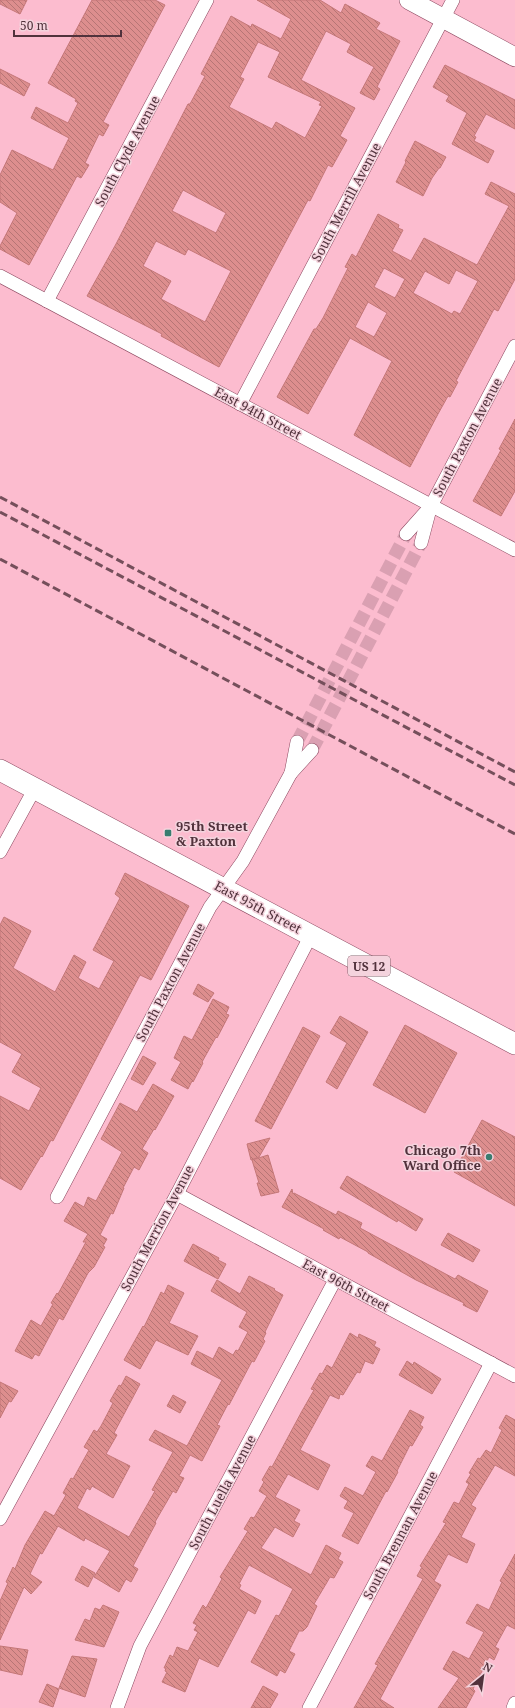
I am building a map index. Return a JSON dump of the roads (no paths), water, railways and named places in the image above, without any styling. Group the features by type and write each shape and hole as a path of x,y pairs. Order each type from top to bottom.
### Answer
{"main road":[{"name":"East 95th Street","path":"0,770 515,1044"}],"street":[{"name":"South Clyde Avenue","path":"47,301 207,0"},
{"path":"409,0 515,56"},
{"name":"South Merrill Avenue","path":"240,404 453,0"},
{"name":"East 94th Street","path":"0,276 515,550"},
{"name":"South Paxton Avenue","path":"421,543 431,506 515,346"},
{"name":"South Paxton Avenue","path":"406,534 431,506"},
{"name":"South Paxton Avenue","path":"57,1197 210,906 243,861 291,772 298,742"},
{"name":"South Paxton Avenue","path":"291,772 312,750"},
{"path":"0,852 35,788"},
{"name":"South Merrion Avenue","path":"0,1519 177,1194 310,935"},
{"name":"East 96th Street","path":"177,1194 515,1376"},
{"name":"South Luella Avenue","path":"117,1708 140,1646 335,1280"},
{"name":"South Brennan Avenue","path":"309,1708 491,1363"},
{"path":"513,1708 515,1703"}],"tunnel":[{"path":"297,742 406,534"},
{"path":"312,750 421,543"}],"railway":[{"path":"0,497 515,772"},
{"path":"0,512 515,785"},
{"path":"0,559 515,834"}],"place":[{"name":"95th Street & Paxton","path":"168,833"},
{"name":"Chicago 7th Ward Office","path":"489,1157"}]}
